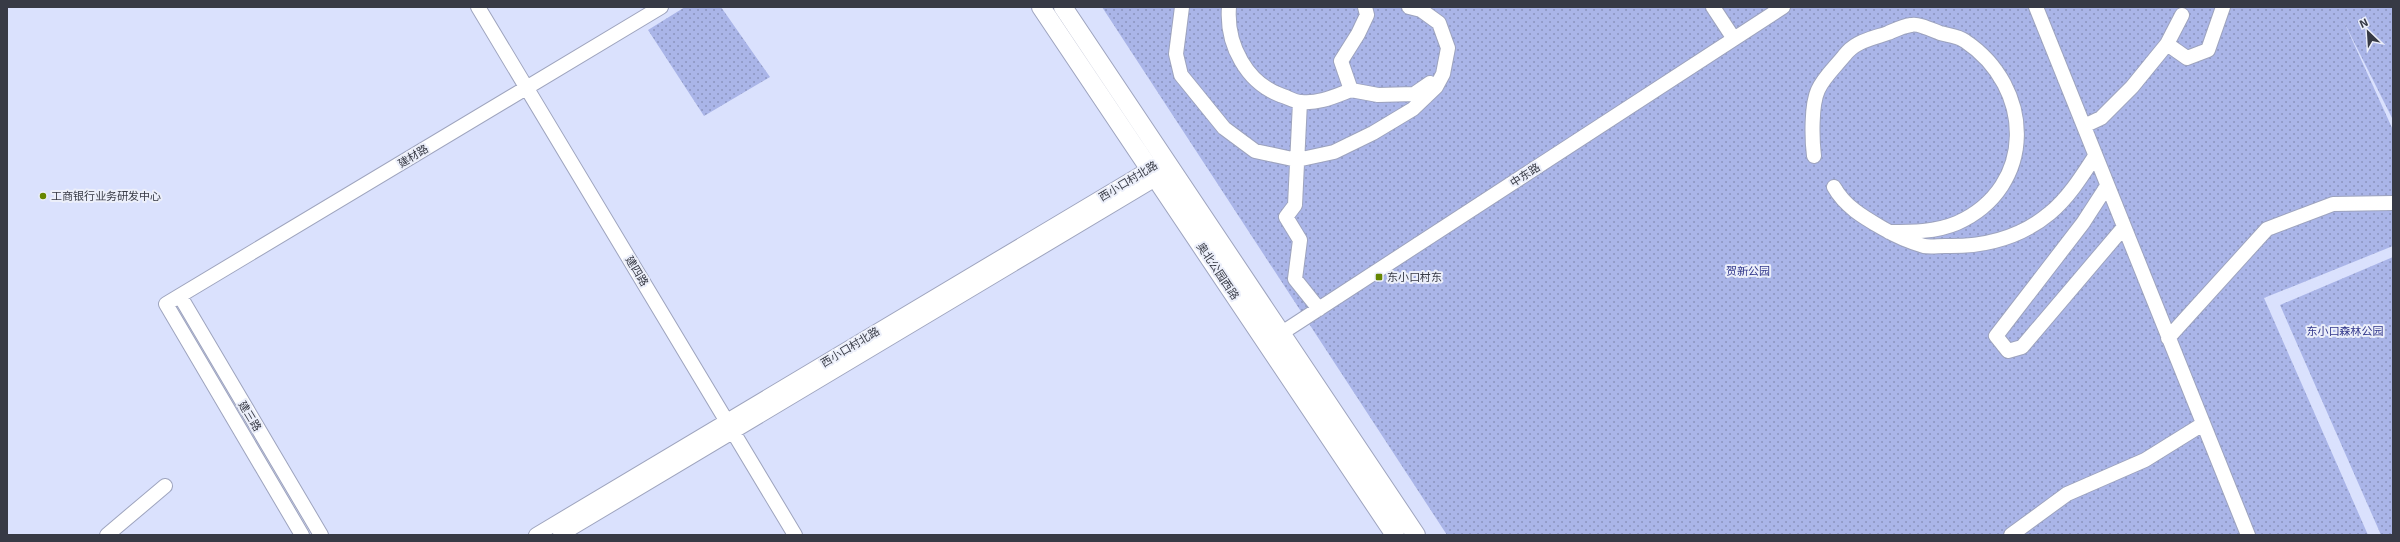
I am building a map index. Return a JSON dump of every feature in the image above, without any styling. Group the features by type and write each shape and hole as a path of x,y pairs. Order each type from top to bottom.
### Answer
{"main road":[{"name":"奥北公园西路","path":"1041,7 1160,169 1274,338 1416,535"},
{"name":"奥北公园西路","path":"1063,7 1160,169"},
{"name":"奥北公园西路","path":"1274,338 1395,535"}],"street":[{"name":"建四路","path":"478,7 795,535"},
{"name":"建材路","path":"166,304 660,7"},
{"path":"1182,7 1176,54 1181,75 1224,128 1255,151 1297,160 1334,152 1373,133 1413,109 1436,87 1443,74 1448,48 1439,23 1421,10 1409,7"},
{"path":"1229,7 1228,20 1234,47 1249,75 1270,92 1300,102 1326,100 1351,90 1378,95 1414,94 1443,74"},
{"path":"1351,90 1340,61 1358,34 1367,15 1365,7"},
{"path":"1713,7 1734,39"},
{"name":"中东路","path":"1274,338 1783,7"},
{"path":"2036,7 2248,535"},
{"path":"2167,44 2187,58 2208,50 2223,7"},
{"path":"2084,126 2101,118 2132,87 2167,44 2182,15"},
{"path":"1814,156 1812,135 1818,90 1851,46 1912,24 1964,40 1986,59 2007,87 2013,103 2018,126 2016,151 2010,170 2001,185 1986,202 1971,215 1958,222 1926,230 1889,232"},
{"path":"1300,102 1295,205 1286,217 1300,240 1295,279 1319,309"},
{"path":"1834,187 1850,207 1863,217 1889,232 1925,246 1976,246 2004,239 2030,227 2051,212 2074,188 2095,156"},
{"name":"西小口村北路","path":"536,535 730,426 1160,169"},
{"path":"2107,186 2083,223 1996,336 2008,351 2022,347 2124,227"},
{"path":"2168,338 2267,229 2333,204 2393,204"},
{"name":"建三路","path":"180,296 321,535"},
{"name":"建三路","path":"166,304 302,535"},
{"path":"2011,535 2067,494 2145,460 2203,424"},
{"name":"西小口村北路","path":"560,535 730,426"},
{"path":"107,535 165,486"}],"green space":[{"path":"685,7 721,7 770,77 704,116 648,30"},
{"name":"贺新公园","path":"1102,7 2393,7 2393,120 2344,22 2393,130 2393,246 2264,298 2368,535 1447,535"},
{"name":"东小口森林公园","path":"2393,257 2393,535 2381,535 2280,305"}],"place":[{"name":"工商银行业务研发中心","path":"43,196"},
{"name":"东小口村东","path":"1379,277"}]}
